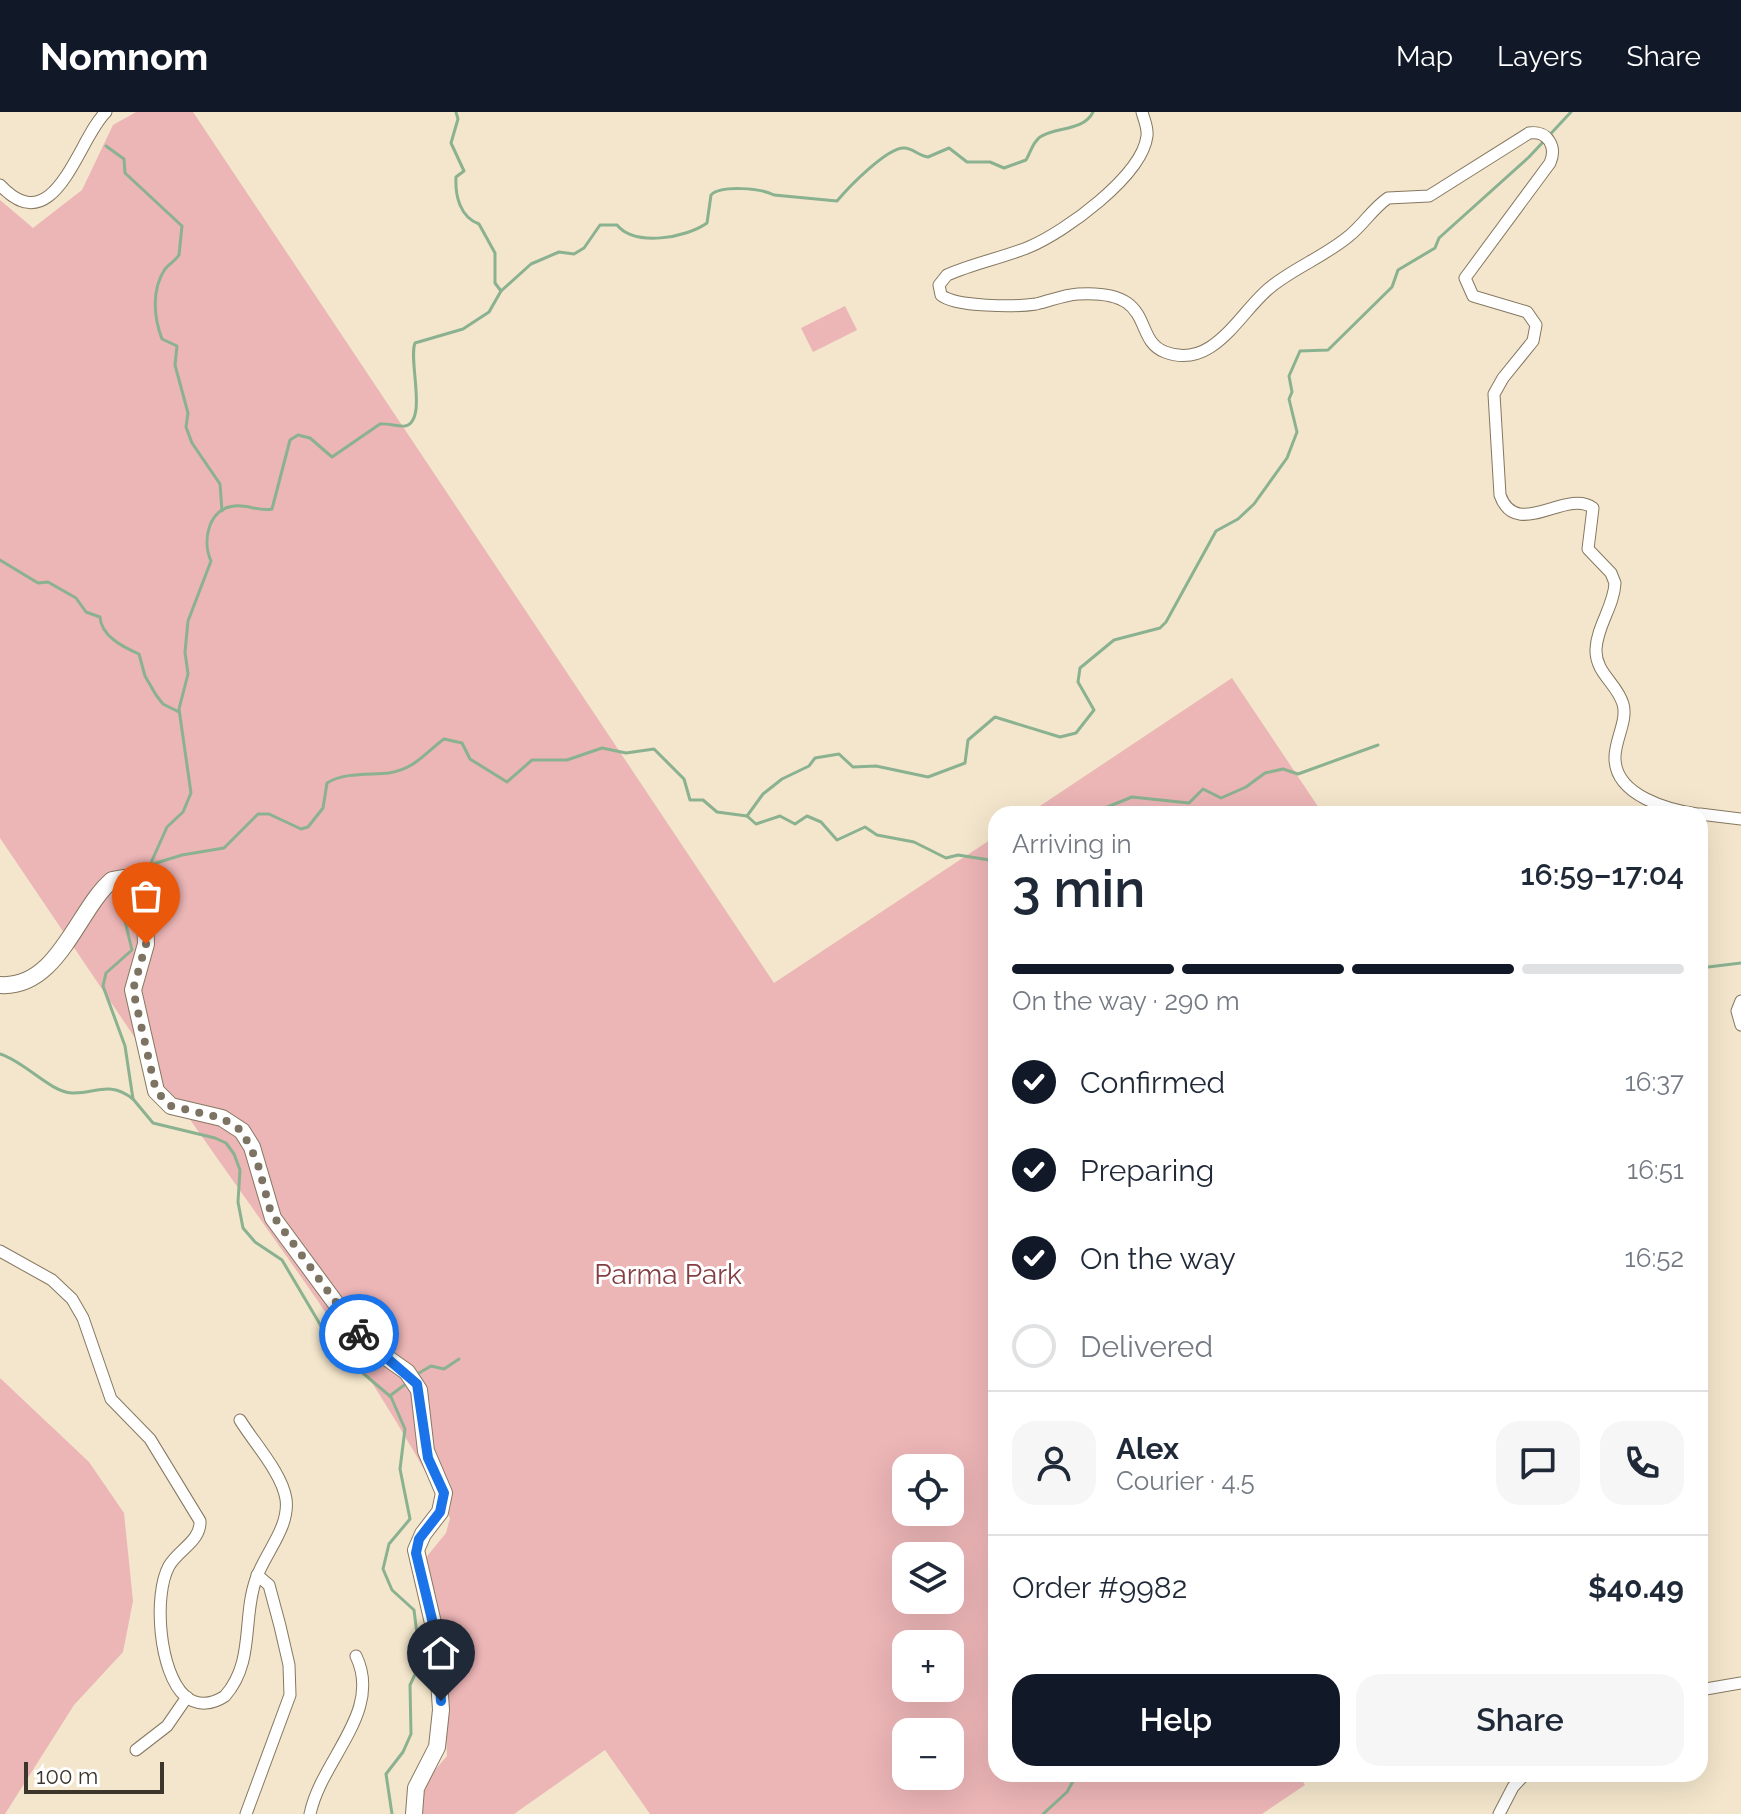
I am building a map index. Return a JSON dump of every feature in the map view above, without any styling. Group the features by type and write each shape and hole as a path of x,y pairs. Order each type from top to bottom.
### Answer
{"main road":[{"path":"0,985 26,981 48,963 112,880 123,878 133,883 143,903 147,933 133,990 156,1091 171,1106 222,1118 242,1131 257,1161 273,1218 359,1334 417,1384 428,1458 444,1493 440,1512 419,1539 416,1550 438,1650 441,1715 436,1750 416,1788 414,1814"}],"street":[{"path":"0,185 20,200 38,200 48,196 67,177 92,128 106,112"},
{"path":"1142,112 1147,127 1146,141 1134,163 1112,190 1038,243 947,275 939,285 941,295 954,302 1027,304 1075,294 1108,296 1135,308 1158,348 1175,354 1189,353 1225,337 1261,295 1348,237 1388,198 1425,198 1529,133 1538,132 1547,137 1552,146 1550,163 1465,278 1473,296 1527,312 1536,325 1531,345 1503,378 1494,394 1500,495 1507,508 1523,515 1573,504 1584,503 1593,508 1588,549 1611,573 1615,583 1596,650 1601,671 1624,709 1615,764 1624,779 1648,800 1662,806"},
{"path":"1708,815 1741,819"},
{"path":"1741,1001 1737,1011 1741,1025"},
{"path":"0,1251 52,1280 72,1299 83,1318 111,1399 150,1439 200,1521 197,1536 176,1557 165,1576 160,1617 164,1651 176,1683 187,1697 212,1703 232,1689 244,1659 257,1575 284,1522 287,1504 282,1486 240,1420"},
{"path":"246,1814 290,1695 289,1665 269,1585 257,1575"},
{"path":"310,1814 319,1783 361,1707 365,1685 356,1656"},
{"path":"1708,1689 1741,1683"},
{"path":"136,1750 167,1726 187,1697"},
{"path":"1499,1814 1518,1782"}],"green space":[{"name":"Parma Park","path":"136,112 193,112 774,983 988,841 988,1782 1303,1782 1305,1785 1262,1814 650,1814 605,1750 514,1814 423,1814 423,1784 447,1756 443,1674 422,1572 428,1555 446,1533 450,1518 357,1359 180,1105 164,1102 156,1069 0,838 0,200 33,228 82,190 113,125"},
{"path":"845,306 857,330 813,352 801,328"},
{"path":"1232,678 1318,806 1040,806"},
{"path":"0,1378 89,1462 124,1513 133,1601 123,1652 74,1705 5,1814 0,1814"}],"waterway":[{"path":"456,112 458,119 451,143 464,171 456,177 456,191 463,211 479,224 495,253 495,283 501,291"},
{"path":"137,875 150,865 167,827 183,812 191,793 179,709 188,674 185,652 188,621 211,561 207,544 209,527 225,508 272,509 290,440 298,435 310,438 332,457 380,424 405,426 412,422 416,402 415,343 463,329 489,312 501,291 531,264 559,252 574,254 584,248 600,225 617,225 625,232 648,238 687,233 707,223 711,195 732,189 837,201 879,160 905,148 928,157 949,148 967,162 990,162 1004,168 1026,160 1040,137 1083,123 1093,112"},
{"path":"150,865 182,855 224,848 258,814 269,814 301,829 308,827 323,808 327,783 349,776 398,771 413,764 444,739 462,743 470,759 507,782 532,760 567,760 602,748 626,753 654,749 684,779 690,800 703,800 717,812 747,816 763,794 782,779 809,766 815,758 839,754 853,767 876,766 928,777 965,763 968,740 995,717 1060,737 1076,733 1094,710 1078,682 1080,668 1114,640 1160,628 1166,622 1216,531 1238,519 1254,504 1287,458 1297,432 1289,399 1292,392 1289,376 1300,351 1328,350 1392,287 1398,270 1435,248 1439,238 1529,157 1571,112"},
{"path":"106,146 124,159 125,173 182,226 179,255 165,269 158,286 157,322 162,339 177,346 175,365 188,413 186,427 192,443 220,484 222,511"},
{"path":"0,560 38,583 48,582 76,598 86,612 100,617 109,635 139,654 145,676 163,704 179,712"},
{"path":"1110,806 1132,797 1189,803 1203,789 1221,798 1246,787 1265,773 1283,769 1298,774 1378,745"},
{"path":"747,816 756,824 780,816 795,824 807,816 821,822 837,840 865,827 877,835 914,842 946,858 958,855 988,860"},
{"path":"124,889 121,905 132,950 106,973 103,986 125,1046 133,1099 153,1123 226,1143 240,1170 238,1202 243,1228 255,1242 282,1260 324,1331 351,1363 391,1397 405,1429 400,1469 410,1519 389,1544 383,1569 392,1590 414,1610 419,1650 418,1668 410,1685 411,1734 403,1752 386,1774 392,1814"},
{"path":"1708,967 1741,963"},
{"path":"0,1054 64,1091 81,1093 109,1089 133,1099"},
{"path":"419,1373 431,1366 444,1369 459,1359"},
{"path":"391,1395 407,1383"},
{"path":"1043,1814 1067,1792 1073,1782"}],"way so far":[{"path":"146,944 135,974 133,990 156,1091 171,1106 215,1115 242,1131 257,1161 271,1213 359,1334"}],"route":[{"path":"359,1334 407,1372 417,1384 425,1446 444,1493 440,1512 416,1547 418,1569 436,1636 441,1701"}]}
